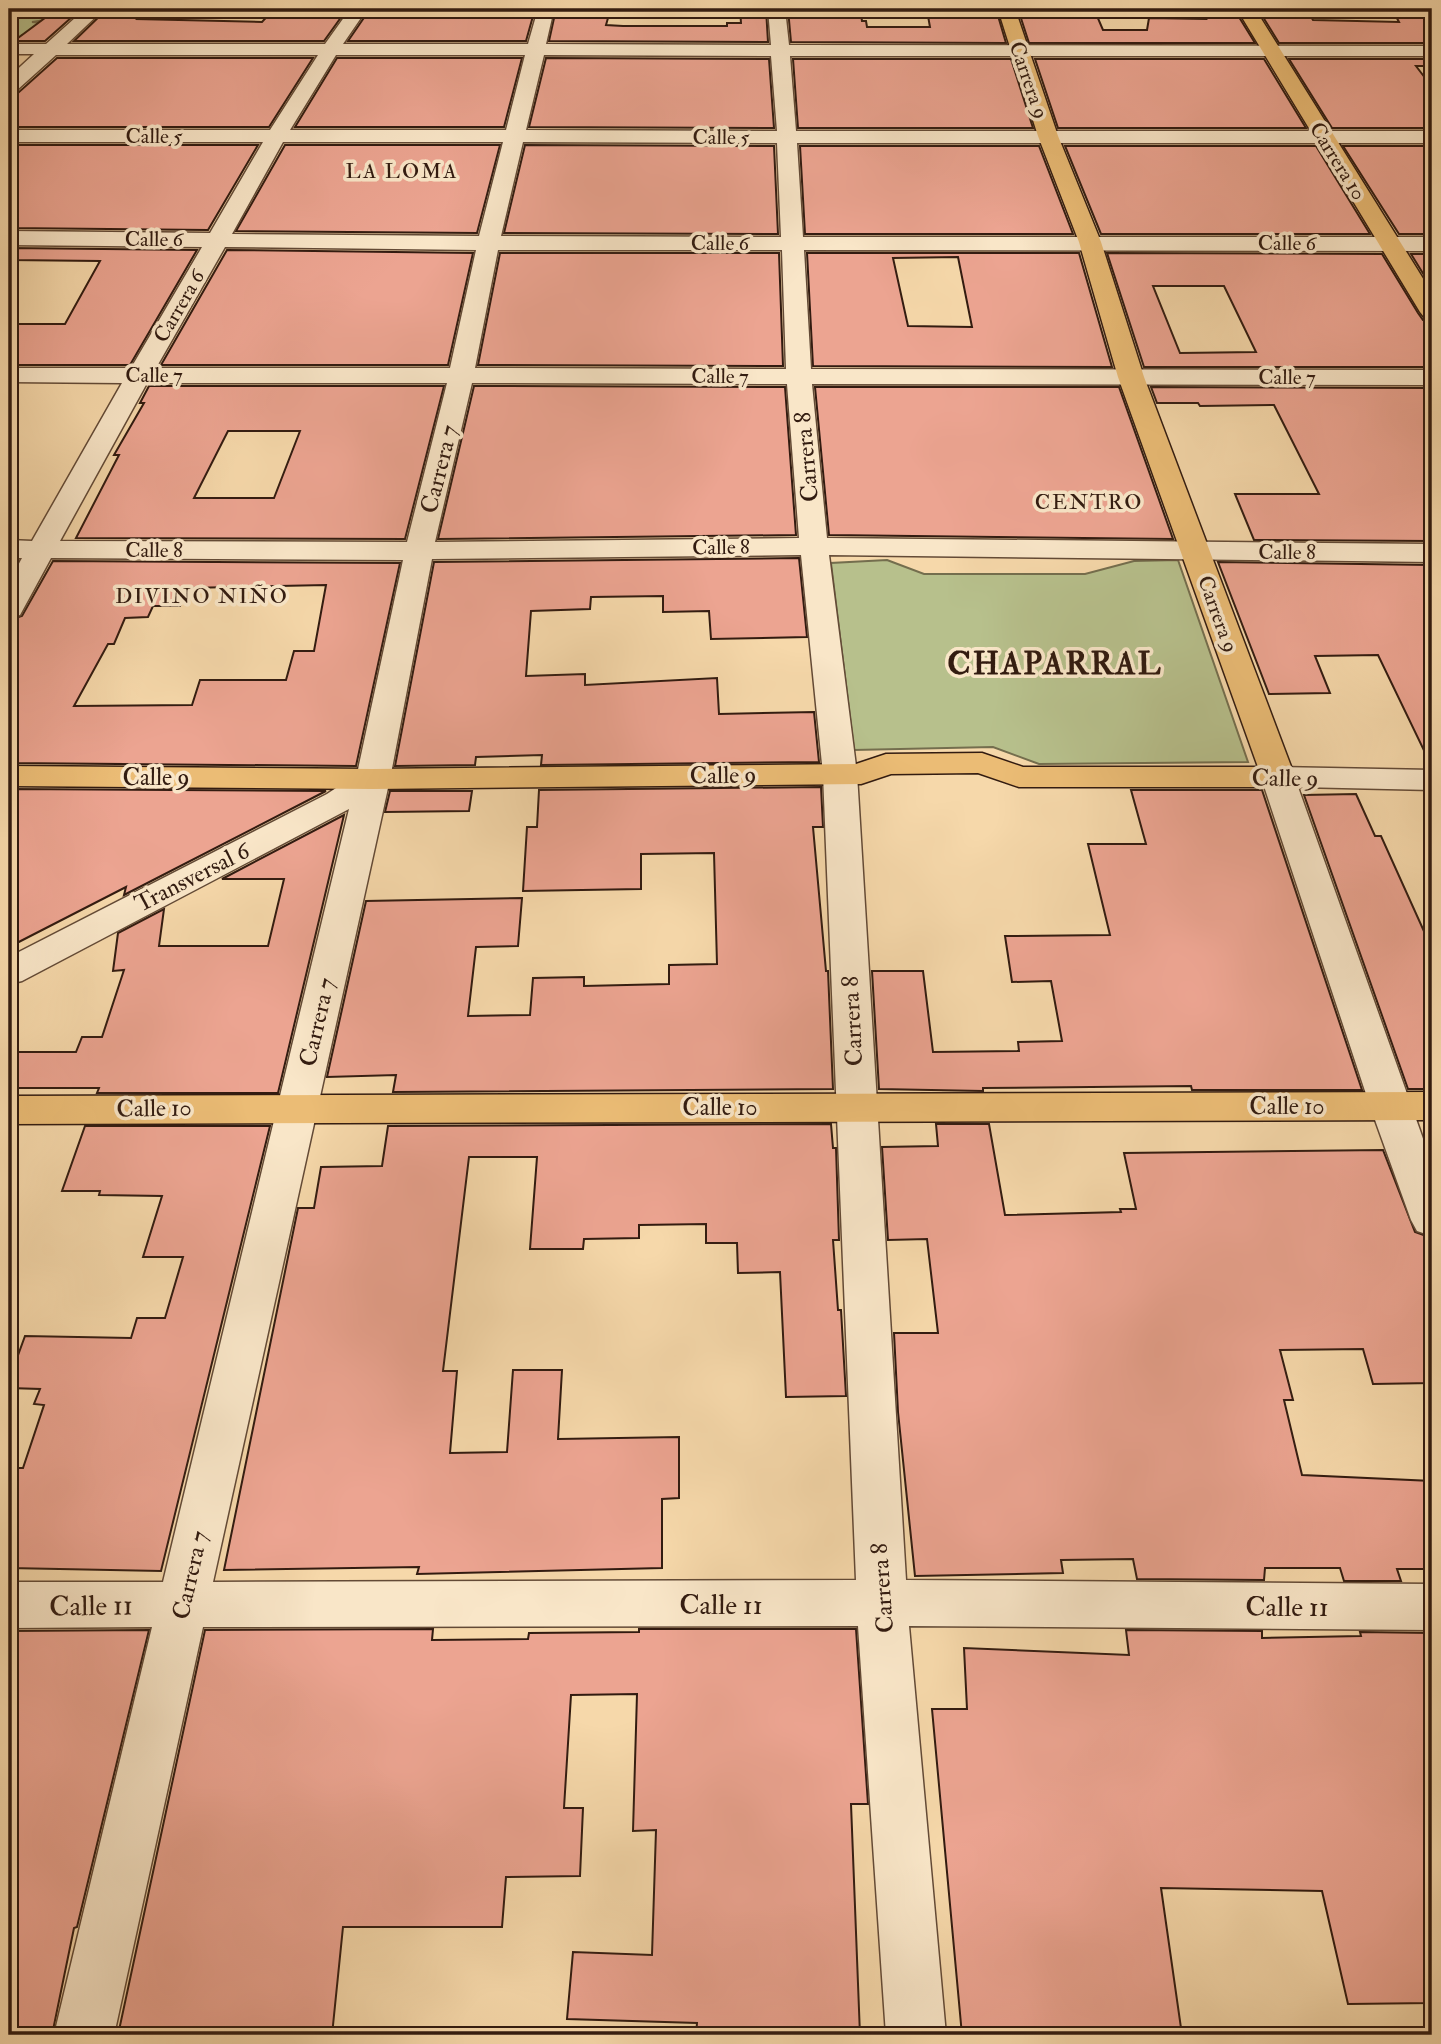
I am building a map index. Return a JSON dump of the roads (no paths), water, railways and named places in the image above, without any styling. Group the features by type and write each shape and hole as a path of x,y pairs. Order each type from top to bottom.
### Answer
{"main road":[{"name":"Carrera 9","path":"1006,9 1048,136 1090,242 1131,377 1278,777"},
{"name":"Carrera 10","path":"1246,9 1432,312"},
{"name":"Calle 9","path":"9,776 373,779 861,774 886,764 982,763 1019,777 1278,777"},
{"name":"Calle 10","path":"9,1110 297,1107 1432,1106"}],"street":[{"path":"9,87 95,9"},
{"name":"Carrera 6","path":"9,609 138,375 277,136 327,51 359,9"},
{"name":"Carrera 7","path":"84,2035 373,779 419,551 461,377 488,243 546,9"},
{"name":"Carrera 8","path":"777,9 778,50 787,136 799,375 814,545 840,774 882,1604 916,2035"},
{"path":"9,49 1432,51"},
{"name":"Calle 5","path":"9,136 1432,136"},
{"name":"Calle 6","path":"9,238 488,243 1432,244"},
{"name":"Calle 7","path":"9,375 1432,377"},
{"name":"Calle 8","path":"9,549 419,551 814,545 899,547 932,561 1077,562 1110,550 1432,553"},
{"name":"Calle 9","path":"1278,777 1432,780"},
{"name":"Carrera 9","path":"1278,777 1390,1106 1432,1220"},
{"name":"Transversal 6","path":"9,972 339,801 373,779"},
{"name":"Calle 11","path":"9,1605 1432,1606"}],"district":[{"name":"LA LOMA","path":"402,171"},
{"name":"CENTRO","path":"1089,502"},
{"name":"DIVINO NIÑO","path":"202,596"},
{"name":"CHAPARRAL","path":"1055,663"}]}
